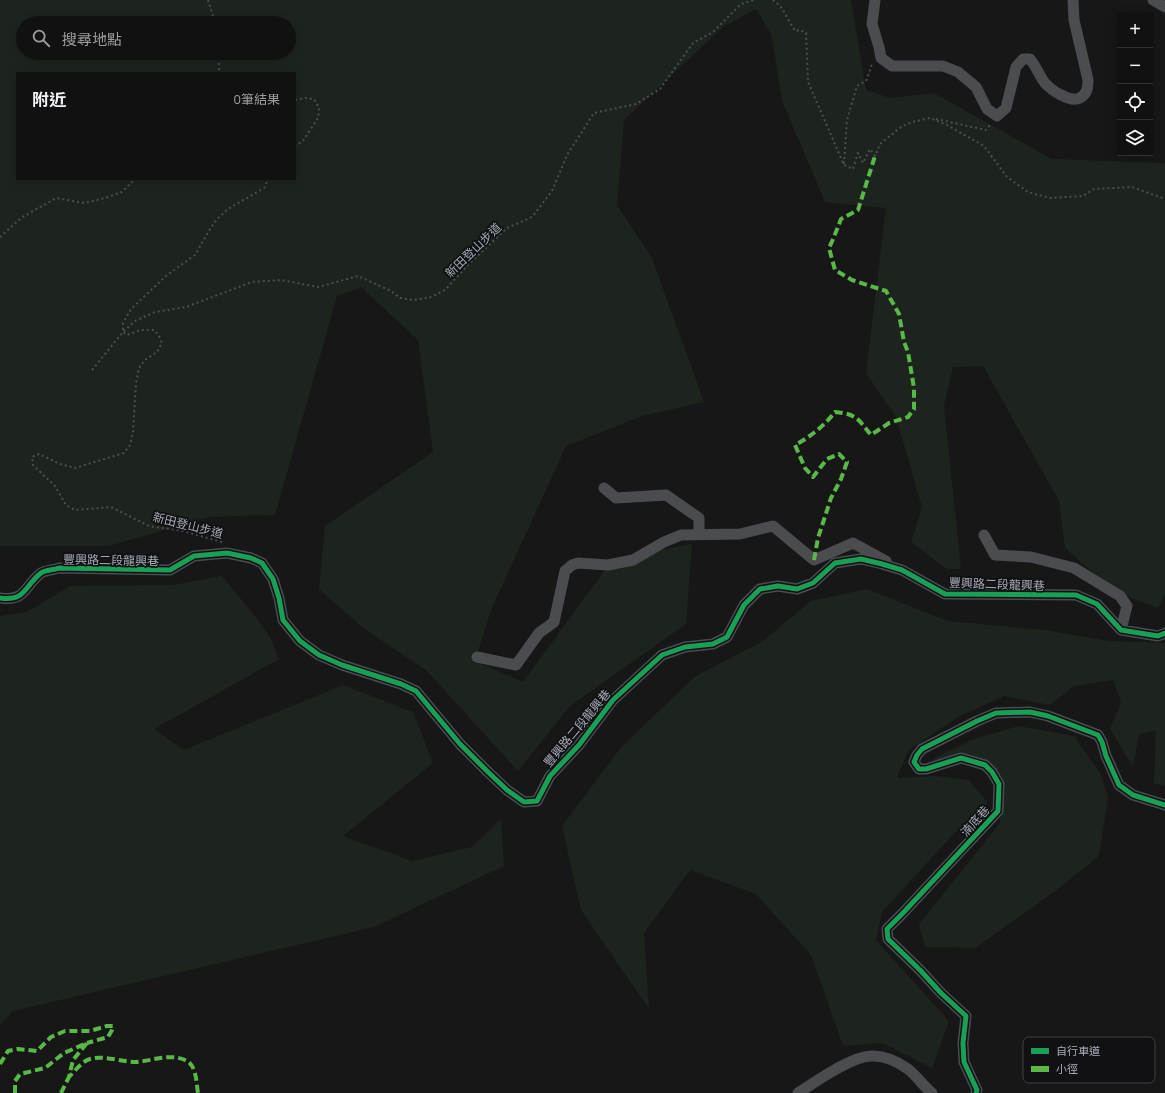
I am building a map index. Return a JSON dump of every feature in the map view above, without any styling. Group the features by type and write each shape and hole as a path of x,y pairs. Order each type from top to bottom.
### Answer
{"street":[{"path":"875,0 872,24 880,47 881,58 892,66 943,66 958,72 976,87 987,109 997,116 1006,108 1016,67 1023,59 1030,59 1046,84 1057,92 1070,99 1078,99 1085,95 1088,88 1088,80 1074,20 1073,0"},
{"path":"1153,0 1165,7"},
{"path":"604,488 616,498 666,495 699,518 699,534"},
{"path":"477,657 516,665 538,633 554,622 565,571 572,565 578,563 608,565 633,560 664,542 681,535 740,534 772,526 814,560 853,543 902,570"},
{"path":"984,535 995,555 1031,557 1074,568 1120,596 1127,606 1121,630 1158,636 1165,633"},
{"name":"豐興路二段龍興巷","path":"0,598 10,600 20,596 42,572 59,568 170,570 194,556 227,553 251,558 262,563 273,579 279,598 283,620 300,641 319,655 342,665 401,684 416,691 460,744 507,790 524,802 537,801 550,776 579,745 613,700 662,655 685,647 713,644 728,636 744,605 760,589 778,586 797,589 813,583 835,563 861,559 902,570 945,594 1076,595 1097,604 1121,630"},
{"name":"湳底巷","path":"976,1093 977,1090 964,1062 963,1044 966,1016 888,939 887,929 998,811 999,784 992,772 985,765 961,758 926,769 919,769 914,762 917,755 922,749 996,713 1030,712 1048,716 1098,735 1119,785 1133,795 1165,805"},
{"path":"798,1093 828,1074 860,1057 872,1055 887,1057 908,1069 932,1093"}],"path":[{"path":"208,0 213,16"},
{"path":"773,0 781,7 795,31 800,30 806,33 808,82 844,165 853,170 858,153 863,163 870,148 875,156 880,144 901,127 912,122 930,118 986,130 997,116"},
{"path":"844,165 847,120 857,86 866,81 872,64 881,58"},
{"path":"219,60 219,72"},
{"path":"296,100 306,98 314,99 320,108 318,118 303,141 296,145"},
{"path":"930,118 947,125 984,146 1007,177 1028,192 1050,198 1083,196 1094,189 1132,187 1165,199"},
{"path":"0,237 21,218 56,198 84,202 105,198 122,192 134,180"},
{"path":"92,370 123,332 123,323 131,309 166,276 195,255 210,229 228,209 264,188 268,180"}],"shaded area":[{"path":"0,0 851,0 866,90 890,98 934,93 1052,159 1165,163 1165,595 1158,608 1115,592 1065,548 1059,501 983,366 953,367 944,405 961,569 947,569 911,542 922,507 896,417 866,373 886,208 825,202 782,101 772,36 756,9 723,27 624,120 617,205 652,258 704,402 642,416 566,446 491,610 475,661 523,682 613,559 692,544 686,624 570,706 518,771 427,671 363,628 319,589 325,526 433,452 418,340 361,287 337,296 275,515 209,517 109,546 0,546"},
{"path":"222,576 259,621 271,639 279,659 154,729 184,750 343,685 413,712 433,763 343,836 412,861 472,847 501,819 504,866 374,927 13,1011 0,1025 0,616 27,612 70,586 173,585"},
{"path":"867,589 948,621 1045,630 1109,641 1165,643 1165,786 1154,783 1156,731 1139,734 1133,767 1110,729 1121,702 1113,680 1074,686 1050,705 1004,696 958,717 908,751 897,778 937,776 969,780 988,803 959,828 882,912 876,940 949,1021 932,1068 883,1043 843,1046 811,955 756,894 690,870 644,933 649,1009 581,910 562,826 622,746 696,676 763,641 811,601"},
{"path":"1019,726 1074,736 1100,773 1108,797 1099,856 1054,892 975,948 925,947 919,924 1000,823 1003,784 987,761 929,764 936,757 974,739"}],"marked path":[{"path":"814,560 818,538 831,498 841,479 847,462 839,454 827,459 813,477 805,468 795,445 816,431 835,412 853,416 871,435 889,423 908,417 914,409 914,388 908,352 904,342 899,314 886,291 852,280 835,270 829,248 841,219 858,210 875,156"},
{"path":"0,1064 8,1051 18,1049 37,1051 51,1037 65,1031 90,1031 107,1026 113,1026 108,1037 87,1043"},
{"path":"15,1093 15,1081 20,1074 45,1068 64,1053 87,1043 73,1060 69,1077 81,1064 90,1059 107,1058 136,1062 173,1057 185,1060 192,1066 198,1093"},
{"path":"61,1093 69,1077"}],"cycle path":[{"path":"0,598 15,598 24,592 41,573 59,568 170,570 194,556 227,553 251,558 262,563 273,579 279,598 283,620 300,641 319,655 342,665 401,684 416,691 460,744 507,790 524,802 537,801 550,776 579,745 613,700 662,655 685,647 713,644 727,637 744,605 760,589 778,586 797,589 813,583 835,563 861,559 882,564 902,570 945,594 1076,595 1097,604 1121,630 1158,636 1165,633"},
{"path":"976,1093 977,1090 964,1062 963,1043 966,1016 888,939 887,929 998,811 999,784 992,772 985,765 961,758 926,769 919,769 914,762 917,755 922,749 996,713 1030,712 1048,716 1098,735 1119,785 1133,795 1165,805"}]}
